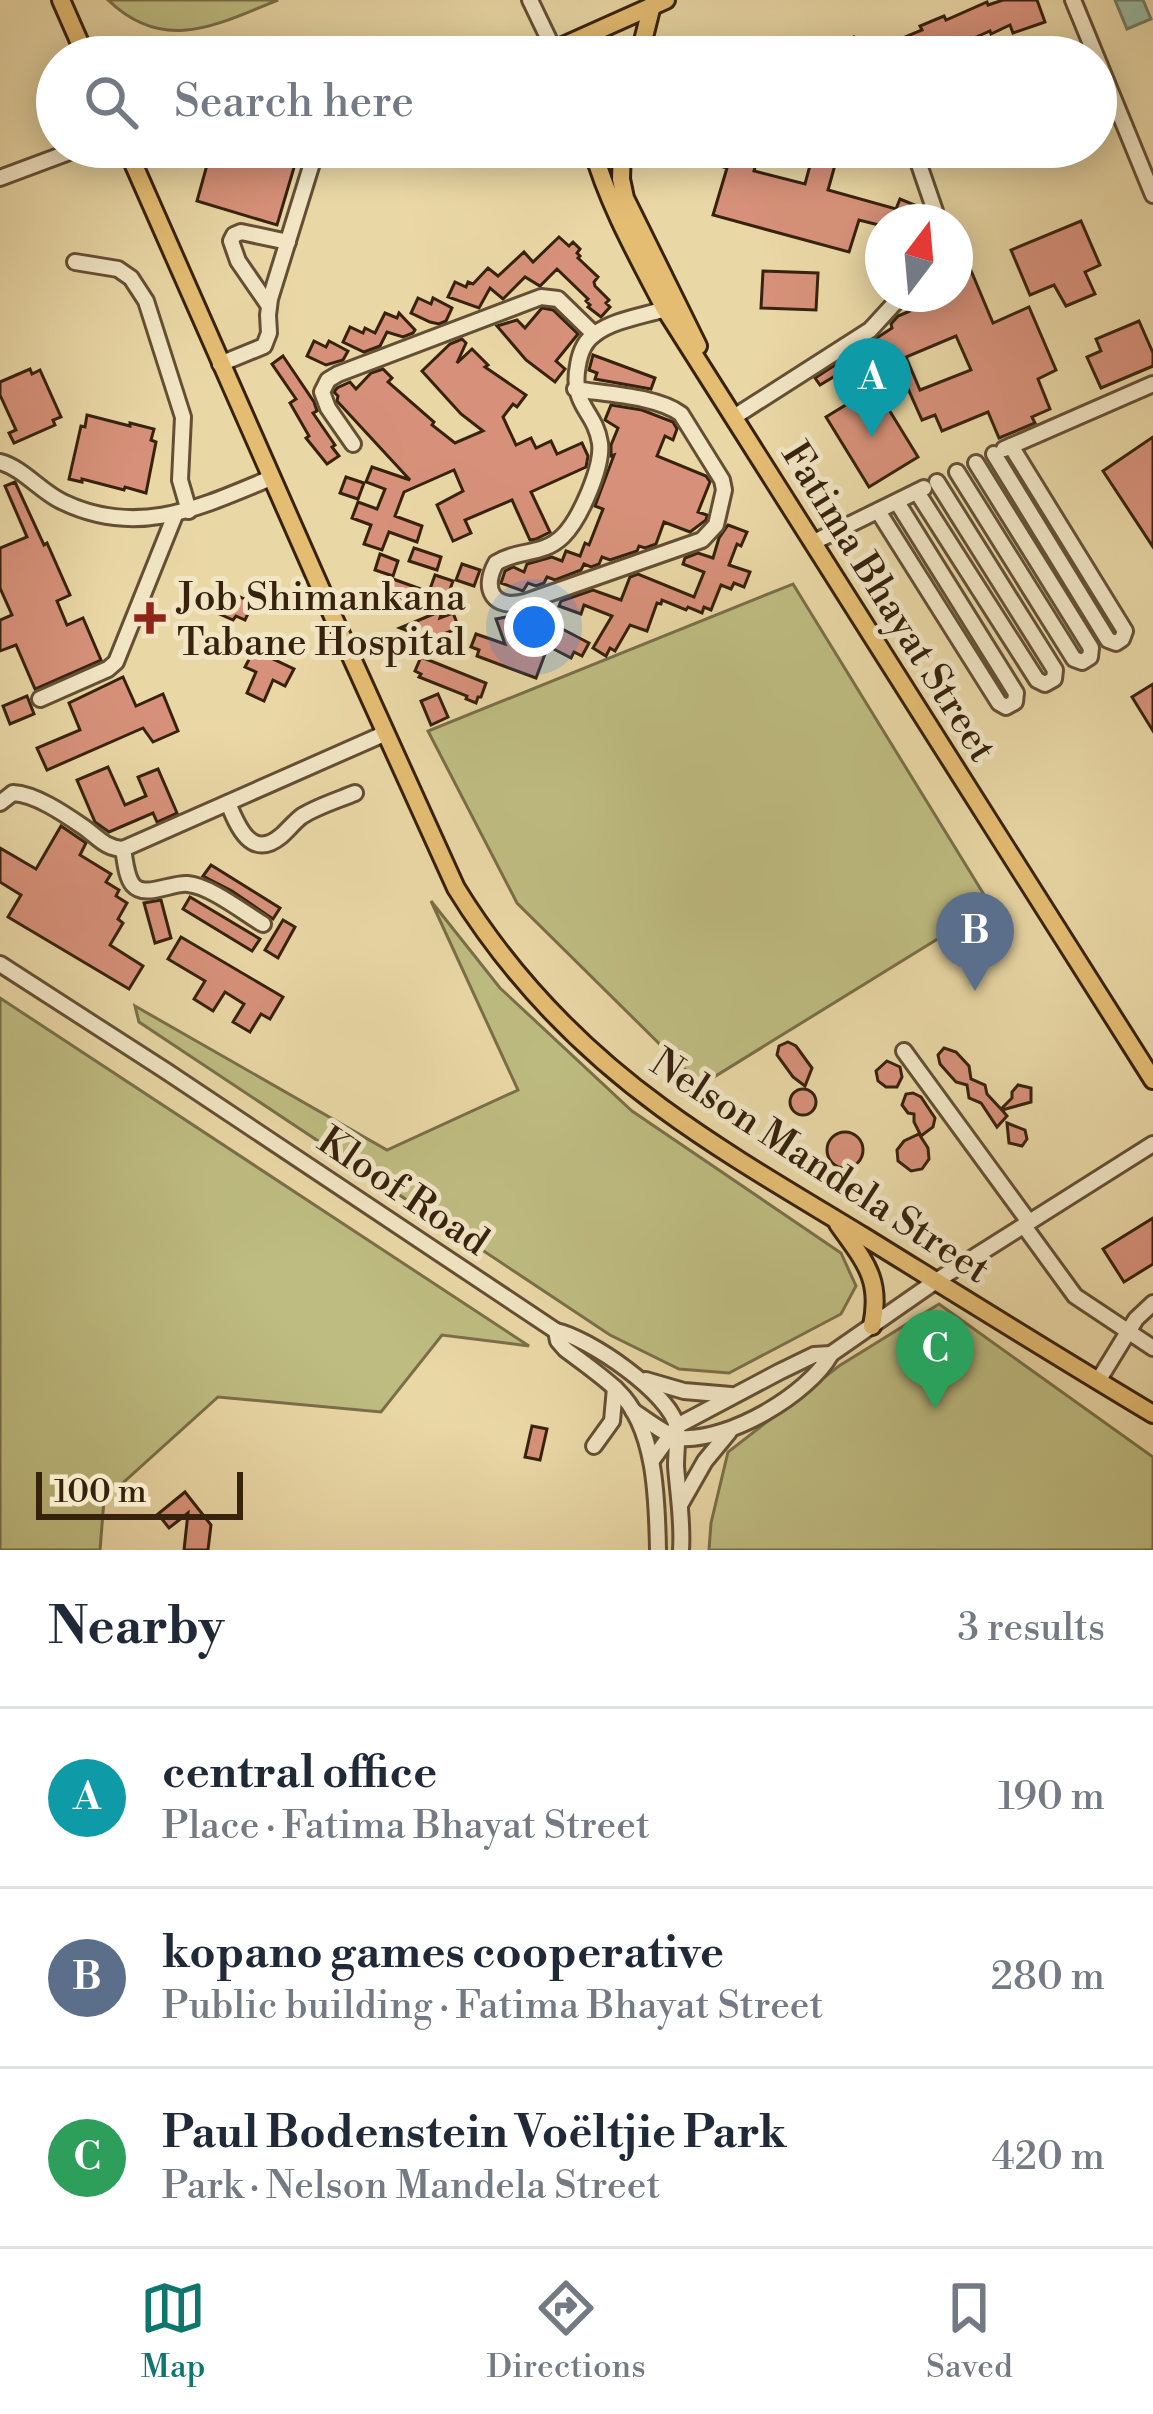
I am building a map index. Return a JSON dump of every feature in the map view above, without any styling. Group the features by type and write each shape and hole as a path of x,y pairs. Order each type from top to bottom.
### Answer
{"main road":[{"path":"61,0 77,36"},
{"path":"625,0 659,2"},
{"path":"589,36 659,2"},
{"path":"647,36 659,2"},
{"name":"Nelson Mandela Street","path":"135,168 456,888 481,928 538,996 660,1107 1153,1414"},
{"name":"Fatima Bhayat Street","path":"598,168 665,309 1153,1080"},
{"path":"621,168 625,198 693,330 702,365"},
{"path":"834,1218 868,1266 875,1285 872,1326"}],"street":[{"path":"530,0 543,36"},
{"path":"1073,0 1088,36"},
{"path":"1117,107 1153,195"},
{"path":"0,178 36,164"},
{"path":"220,364 264,346 269,305 311,168"},
{"path":"920,168 933,204"},
{"path":"269,305 238,261 231,241 242,232 288,242"},
{"path":"40,699 116,662 182,513 183,418 146,301 131,278 118,269 74,262"},
{"path":"353,444 322,392 338,374 542,297 558,299 594,334"},
{"path":"575,389 656,403 681,414 722,480 721,510 710,535 702,540 525,602 502,603 489,589 496,562 544,550 562,537 577,517 595,475 600,439 575,389 586,343 604,328 665,309"},
{"path":"734,417 870,330 886,312"},
{"path":"814,542 1011,446 1153,384"},
{"path":"994,454 1108,640 1116,643 1125,631 1011,446"},
{"path":"0,462 52,497 89,512 132,518 182,513 271,478"},
{"path":"957,472 1074,659 1082,662 1090,657 1091,648 976,463"},
{"path":"917,492 1037,680 1045,684 1054,679 1055,670 937,482"},
{"path":"878,511 999,704 1006,707 1015,702 1016,693 897,502"},
{"path":"0,803 13,793 28,795 84,827 108,847 123,849 386,734"},
{"path":"228,803 240,831 263,844 284,834 299,818 355,793"},
{"path":"123,849 136,888 194,885 263,924"},
{"name":"Kloof Road","path":"0,964 556,1331 565,1348 615,1388 632,1411 653,1459 658,1550"},
{"path":"904,1051 1011,1193 1026,1224 1075,1296 1153,1348"},
{"path":"680,1505 704,1461 729,1432 798,1388 831,1354 936,1281 1153,1144"},
{"path":"1098,1381 1136,1319 1153,1303"},
{"path":"556,1331 578,1337 653,1391 674,1432 680,1550"},
{"path":"653,1459 674,1432 814,1355 831,1354"},
{"path":"636,1377 684,1391 737,1395"},
{"path":"594,1446 612,1421 615,1388"},
{"path":"632,1411 674,1432 729,1432"}],"shaded area":[{"path":"108,0 278,0 212,25 170,30 129,17"},
{"path":"1115,0 1143,0 1151,19 1127,29"},
{"path":"793,584 991,906 701,1085 517,903 428,731"},
{"path":"431,901 500,988 632,1111 841,1253 856,1286 841,1314 729,1373 679,1369 610,1335 139,1022 135,1006 387,1150 518,1090"},
{"path":"0,998 529,1346 442,1335 381,1412 218,1397 104,1500 100,1550 0,1550"},
{"path":"939,1304 1153,1457 1153,1550 709,1550 728,1452 839,1366"}],"building":[{"path":"1037,0 1045,22 1013,33 1010,25 979,36 908,36 944,16 946,20 988,5"},
{"path":"206,168 294,168 277,225 197,201"},
{"path":"727,168 755,168 805,184 809,168 834,168 828,190 878,204 865,204 865,222 859,220 849,252 713,215"},
{"path":"1081,221 1100,265 1085,272 1095,294 1066,306 1054,285 1030,295 1011,250"},
{"path":"559,237 580,249 578,258 598,277 595,286 610,307 601,317 557,269 540,286 525,277 503,299 490,288 479,308 448,297 455,282 466,287 488,268 498,276 524,252 533,262"},
{"path":"763,271 818,273 816,310 761,308"},
{"path":"973,275 993,323 1029,307 1056,370 1038,379 1050,409 1032,417 1035,423 999,438 988,412 942,431 935,415 922,420 885,346 820,385 815,378 892,328 898,316 973,312","holes":["956,336 971,370 920,390 906,357"]},
{"path":"418,298 431,304 433,298 452,308 446,321 430,322 411,313"},
{"path":"542,308 553,310 578,334 556,361 565,369 555,382 526,360 497,326 517,320 525,328"},
{"path":"385,313 397,318 399,313 415,330 403,337 387,332 380,346 364,352 343,342 350,327 375,333"},
{"path":"1139,321 1153,353 1153,366 1101,388 1087,357 1101,351 1096,339"},
{"path":"462,339 466,343 457,363 472,349 488,365 485,367 526,395 503,417 516,445 531,438 536,448 551,441 557,454 582,443 588,456 586,467 531,492 550,532 536,539 530,540 512,500 465,520 471,533 453,541 437,505 463,491 454,470 404,492 395,516 422,526 417,542 389,532 382,550 364,544 371,525 352,518 358,502 377,509 385,489 366,482 372,467 410,480 337,401 334,392 350,382 356,389 371,373 383,369 392,378 388,382 455,443 483,431 422,371"},
{"path":"314,341 326,347 329,341 348,351 343,360 326,365 307,356"},
{"path":"593,355 655,378 651,389 595,379 597,373 589,370"},
{"path":"283,356 335,445 339,456 327,464 306,438 290,403 296,399 272,364"},
{"path":"30,369 32,374 40,370 61,417 53,420 55,425 14,443 9,433 16,430 0,395 0,382"},
{"path":"875,387 918,457 869,487 826,417"},
{"path":"611,405 673,422 677,429 673,440 665,436 657,456 706,476 710,482 698,512 707,515 706,520 690,532 664,522 656,544 639,546 637,551 610,560 602,557 599,564 584,564 581,570 555,580 547,577 536,586 528,583 523,591 501,583 505,571 513,567 524,572 527,564 552,557 562,561 566,551 580,556 585,543 589,545 603,509 595,506 614,455 611,445 618,428 605,420"},
{"path":"87,415 154,429 146,493 69,479"},
{"path":"1153,437 1153,547 1103,471"},
{"path":"346,477 364,483 358,499 340,493"},
{"path":"15,482 70,595 57,601 67,625 83,618 101,660 35,689 16,645 0,651 0,620 12,615 0,588 0,548 27,537 5,486"},
{"path":"728,525 747,532 729,565 750,572 744,587 721,585 711,610 686,610 662,600 647,631 630,625 615,651 610,648 606,656 593,648 612,616 584,605 581,614 559,606 561,601 593,590 621,600 630,577 638,574 694,597 704,572 683,564 685,558 698,553 713,558"},
{"path":"414,548 441,557 437,570 409,561"},
{"path":"380,554 398,561 393,576 375,570"},
{"path":"462,564 480,570 474,586 456,580"},
{"path":"435,575 453,581 440,618 453,613 459,628 426,641 400,628 436,613 387,595 393,579 429,592"},
{"path":"225,590 253,603 245,620 215,612"},
{"path":"530,612 589,643 582,656 574,652 571,658 548,646 536,678 477,656 479,650 471,647 476,634 505,644 496,619 516,615 521,629"},
{"path":"254,650 294,669 285,686 273,680 264,701 247,693 256,672 245,667"},
{"path":"421,657 486,683 481,697 476,703 419,677 415,671"},
{"path":"123,677 136,706 163,694 178,731 153,742 143,728 47,770 37,748 80,730 69,703"},
{"path":"1153,684 1153,731 1132,697"},
{"path":"438,694 448,717 431,725 421,701"},
{"path":"27,696 34,714 10,724 3,706"},
{"path":"108,767 125,805 146,796 138,777 158,769 177,813 157,822 153,813 109,832 95,822 77,780"},
{"path":"61,826 86,843 80,855 111,874 106,882 127,903 118,919 123,923 110,945 143,966 129,989 8,917 21,895 0,882 0,848 36,869"},
{"path":"211,865 280,908 273,919 203,876"},
{"path":"190,897 260,939 252,951 183,909"},
{"path":"161,900 171,938 155,943 144,903"},
{"path":"283,920 295,927 278,958 265,950"},
{"path":"181,937 283,997 270,1019 261,1014 250,1032 233,1022 244,1004 225,992 213,1011 194,999 205,981 168,959"},
{"path":"788,1042 812,1068 805,1086 777,1055 779,1046"},
{"path":"944,1048 956,1052 969,1066 971,1079 985,1085 1001,1109 1018,1085 1031,1088 1031,1102 1002,1110 1007,1116 997,1127 981,1103 969,1098 967,1085 956,1082 940,1064 938,1055"},
{"path":"887,1061 900,1067 897,1087 878,1081 876,1071"},
{"path":"803,1089 816,1102 803,1115 790,1102"},
{"path":"913,1093 935,1118 933,1127 921,1136 914,1114 902,1105 906,1094"},
{"path":"1007,1123 1025,1130 1027,1139 1022,1146 1009,1143"},
{"path":"845,1132 858,1137 863,1150 858,1163 845,1168 832,1163 827,1150 832,1137"},
{"path":"919,1134 929,1159 922,1169 911,1171 898,1161 897,1150"},
{"path":"1153,1218 1153,1264 1124,1282 1103,1249"},
{"path":"532,1426 547,1429 540,1460 525,1457"},
{"path":"185,1492 211,1525 208,1550 184,1550 188,1513 169,1528 158,1514"}],"place":[{"name":"central office","path":"872,437"},
{"name":"Job Shimankana Tabane Hospital","path":"150,618"},
{"name":"kopano games cooperative","path":"975,991"},
{"name":"Paul Bodenstein Voëltjie Park","path":"935,1409"}]}
